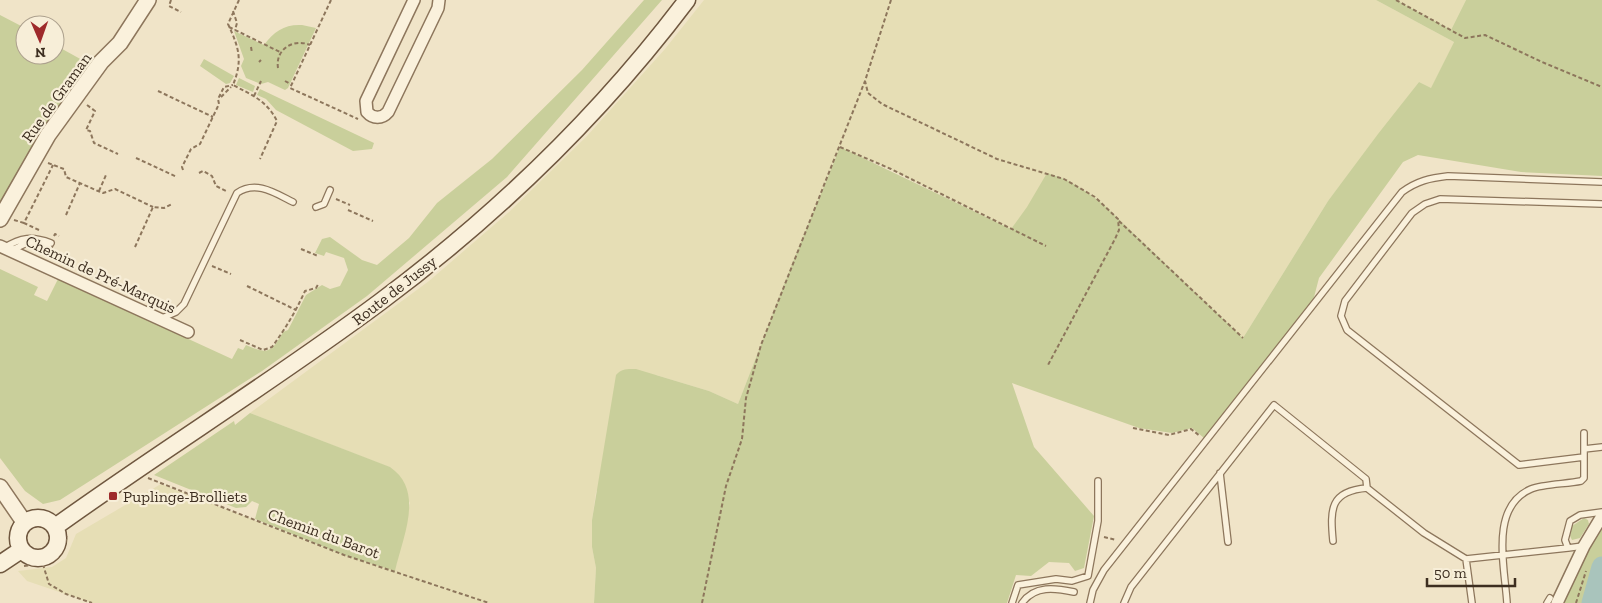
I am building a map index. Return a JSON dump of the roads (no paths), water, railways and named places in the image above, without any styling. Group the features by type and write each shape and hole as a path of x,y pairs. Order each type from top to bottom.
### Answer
{"main road":[{"name":"Route de Jussy","path":"55,527 321,345 388,296 455,242 502,201 578,127 655,41 687,0"},
{"path":"40,518 55,527 58,543 52,553 41,558 30,557 21,550 17,538 20,527 24,522 40,518"},
{"path":"0,564 21,550"}],"street":[{"name":"Rue de Graman","path":"0,219 34,157 101,62 120,43 148,0"},
{"path":"414,0 366,101 365,110 371,116 381,117 388,112 438,8 440,0"},
{"name":"Chemin de Pré-Marquis","path":"5,248 188,332"},
{"path":"0,487 24,522"},
{"path":"1551,601 1602,516"}],"lane":[{"path":"1090,603 1093,590 1104,570 1402,192 1428,178 1448,176 1602,182"},
{"path":"160,319 176,312 184,304 234,195 244,189 256,187 293,202"},
{"path":"316,207 324,204 328,193"},
{"path":"1584,457 1519,465 1347,330 1340,316 1345,301 1412,213 1425,204 1440,199 1602,204"},
{"path":"5,248 29,242 50,246"},
{"path":"1124,603 1131,587 1274,405 1366,479 1367,488"},
{"path":"1507,603 1503,527 1511,504 1531,489 1581,481 1584,478 1584,434"},
{"path":"1584,449 1602,447"},
{"path":"1220,473 1228,542"},
{"path":"1012,603 1018,585 1056,579 1072,581 1088,576 1097,535 1098,481"},
{"path":"1333,541 1331,516 1336,502 1349,489 1367,488 1424,533 1466,559 1584,546"},
{"path":"1568,548 1564,540 1570,521 1580,515 1602,512"},
{"path":"1466,559 1472,603"},
{"path":"1022,603 1026,597 1037,591 1050,588 1074,592"}],"waterway":[{"path":"1592,603 1602,567"}],"place":[{"name":"Puplinge-Brolliets","path":"113,496"}]}
